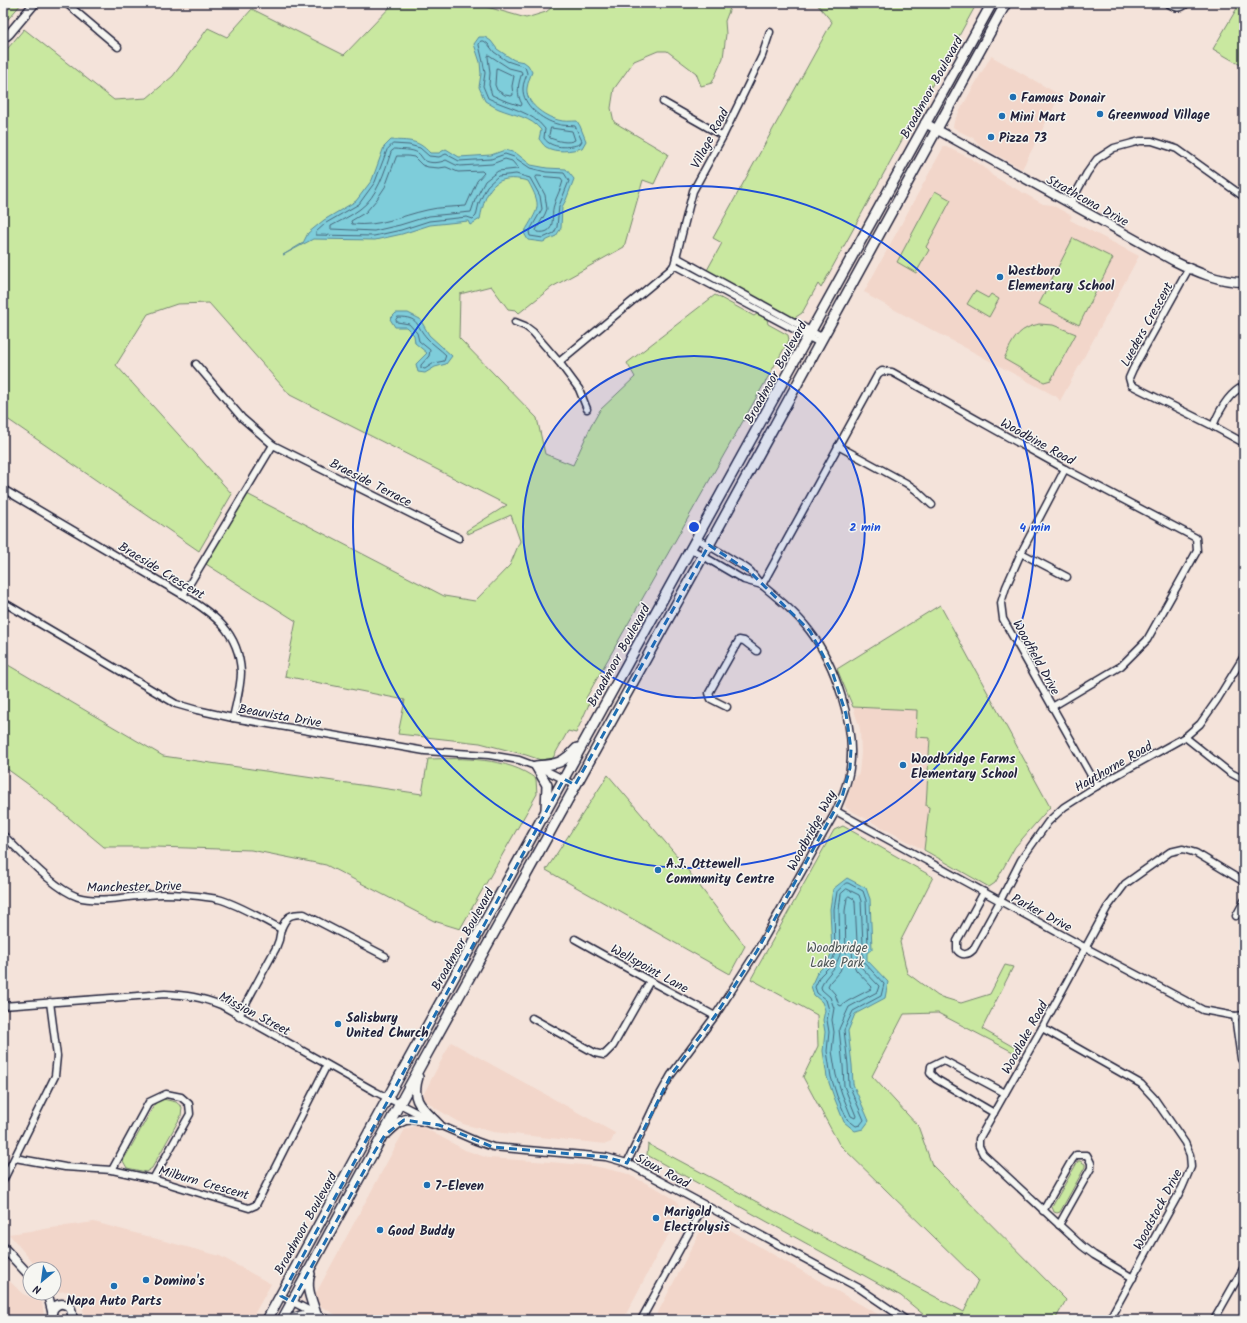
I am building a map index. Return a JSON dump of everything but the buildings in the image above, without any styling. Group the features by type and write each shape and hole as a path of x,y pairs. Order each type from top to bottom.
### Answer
{"main road":[{"name":"Broadmoor Boulevard","path":"268,1320 388,1098 992,3"},
{"name":"Broadmoor Boulevard","path":"282,1320 1006,3"},
{"path":"546,814 547,785 536,766 559,763 563,761 570,756 589,734"},
{"path":"422,1063 415,1087 416,1098 439,1125"},
{"path":"375,1150 385,1134 404,1120 412,1119 439,1125"},
{"path":"289,1320 300,1316 316,1314 308,1286 308,1279 313,1263"}],"street":[{"path":"3,39 35,3"},
{"path":"66,3 118,47"},
{"path":"1167,3 1175,8 1184,6 1187,3"},
{"name":"Village Road","path":"674,265 693,191 723,136 762,56 770,32"},
{"path":"662,102 723,136"},
{"name":"Strathcona Drive","path":"925,123 1189,268 1220,280 1244,282"},
{"path":"1070,204 1087,173 1097,159 1114,148 1140,141 1152,142 1177,149 1244,197"},
{"path":"676,257 810,335"},
{"path":"559,362 674,265 821,341"},
{"name":"Lueders Crescent","path":"1189,268 1129,378 1132,385 1213,426 1244,444"},
{"path":"515,322 525,326 532,332 559,362 579,389 587,409"},
{"name":"Braeside Terrace","path":"196,364 242,418 273,445 459,538"},
{"name":"Woodbine Road","path":"762,585 878,374 882,370 892,372 1065,469 1196,538 1197,551 1147,640 1121,666 1052,707"},
{"path":"1213,426 1218,412 1230,397 1244,386"},
{"path":"183,595 273,445"},
{"path":"838,446 906,483 932,505"},
{"name":"Woodfield Drive","path":"1065,469 1021,553 1006,587 1001,604 1003,619 1097,786"},
{"name":"Braeside Crescent","path":"3,489 183,595 204,608 220,621 229,633 238,652 241,673 233,718"},
{"name":"Woodbridge Way","path":"627,1163 657,1100 671,1075 715,1016 757,951 836,811 847,782 850,768 850,733 840,693 825,656 810,631 783,602 762,585 750,572 709,545 697,539"},
{"name":"Woodbridge Way","path":"691,549 744,580 762,585"},
{"path":"1021,553 1067,577"},
{"name":"Beauvista Drive","path":"3,602 176,704 233,718 425,751 489,755 519,760 564,779 575,786"},
{"path":"727,707 711,699 709,693 739,640 744,641 757,651"},
{"name":"Haythorne Road","path":"984,892 957,941 957,950 960,953 965,954 973,950 1021,860 1048,822 1064,807 1097,786 1185,737 1200,724 1217,700 1244,656"},
{"path":"1238,667 1244,671"},
{"path":"1185,737 1229,772 1244,780"},
{"name":"Parker Drive","path":"836,811 1086,948 1203,1010 1235,1016 1244,1015"},
{"name":"Manchester Drive","path":"3,835 48,878 67,892 77,896 91,900 163,894 218,899 281,929"},
{"name":"Woodlake Road","path":"1133,1278 1094,1255 1082,1246 983,1154 979,1146 979,1140 1107,908 1125,884 1170,852 1184,849 1196,853 1244,882"},
{"path":"1236,916 1244,901"},
{"path":"239,1016 276,948 281,929 286,918 293,914 304,914 385,956"},
{"name":"Wellspoint Lane","path":"575,939 715,1016"},
{"path":"532,1018 595,1053 604,1055 613,1046 650,981"},
{"name":"Mission Street","path":"3,1006 165,994 188,995 204,998 221,1005 388,1098"},
{"path":"3,1181 55,1076 57,1056 50,1002"},
{"path":"1235,1016 1241,1059 1244,1064"},
{"name":"Woodstock Drive","path":"1042,1028 1140,1084 1154,1098 1185,1143 1190,1155 1191,1167 1182,1188 1109,1320"},
{"path":"994,1113 936,1080 930,1073 932,1066 943,1060 1005,1093"},
{"name":"Milburn Crescent","path":"15,1158 65,1167 112,1170 153,1179 250,1208 256,1205 327,1064"},
{"path":"112,1170 149,1102 166,1094 182,1097 189,1104 190,1114 153,1179"},
{"name":"Sioux Road","path":"388,1098 439,1125 493,1147 606,1157 627,1163 859,1288 906,1320"},
{"path":"1043,1211 1072,1160 1076,1155 1087,1156 1091,1163 1091,1168 1059,1225"},
{"path":"641,1320 704,1204"},
{"path":"3,1247 22,1267"},
{"path":"1214,1320 1244,1267"},
{"path":"281,1296 328,1320"},
{"path":"48,1301 53,1317"},
{"path":"55,1301 69,1306 72,1312 72,1319"},
{"path":"53,1317 56,1306 60,1304"}],"highlighted area":[{"path":"709,545 750,572 810,631 833,674 846,714 851,749 850,768 842,797 757,951 715,1016 671,1075 627,1163 606,1157 493,1147 439,1125 404,1120 385,1135 375,1151 292,1302 281,1296 564,779 575,785"}],"shaded area":[{"path":"991,56 1060,95 1022,169 982,147 973,138 953,127 954,121"},
{"name":"Westboro Elementary School","path":"944,146 970,158 984,167 993,176 1043,204 1052,205 1072,216 1070,220 1139,256 1060,401 1057,397 864,292"},
{"path":"853,707 918,710 930,738 926,806 930,807 924,850 846,808 845,805 853,779 859,773 861,753 860,729"},
{"path":"451,1042 615,1133 611,1142 606,1144 493,1132 463,1124 435,1108 422,1097"},
{"path":"419,1125 465,1150 488,1158 594,1166 625,1173 658,1189 677,1201 681,1213 623,1320 345,1320 320,1306 315,1295 405,1129"},
{"path":"713,1220 886,1320 654,1320 703,1226"},
{"path":"94,1222 220,1256 271,1284 251,1320 85,1320 82,1304 68,1291 62,1292 62,1261 31,1261 9,1234"},
{"path":"3,1275 22,1293 22,1301 42,1302 44,1315 43,1320 3,1320"}],"green space":[{"path":"3,3 22,3 3,25"},
{"path":"394,3 473,3 526,18 546,12 557,3 732,3 725,21 726,34 723,58 712,83 701,86 696,73 667,51 658,51 634,61 614,89 611,108 614,122 668,154 654,184 643,180 624,247 552,287 519,313 516,310 508,309 491,286 460,294 459,338 537,418 545,454 573,465 600,410 635,377 627,363 715,295 754,316 757,314 767,319 768,324 788,335 789,340 586,698 590,702 576,733 568,731 550,763 480,743 398,734 405,700 285,676 296,621 206,564 247,494 444,596 475,601 510,565 520,541 511,515 468,534 466,531 507,505 290,395 209,303 177,304 148,314 116,365 232,494 199,551 3,416 3,54 24,29 114,100 147,98 173,76 208,28 227,37 252,9 344,55"},
{"path":"816,3 977,3 821,288 818,284 802,313 793,319 706,272 722,243 713,238 832,22"},
{"path":"1240,3 1244,3 1244,67 1213,49"},
{"path":"935,191 951,200 926,247 929,250 916,273 897,262"},
{"path":"1073,238 1113,258 1079,325 1039,304"},
{"path":"975,291 988,298 991,294 999,299 989,317 967,304"},
{"path":"1039,324 1053,325 1076,334 1051,380 1044,382 1004,359 1019,333 1028,327"},
{"path":"940,605 1050,807 1015,847 995,883 989,887 924,850 929,807 926,806 930,738 916,737 917,710 853,707 837,669"},
{"path":"3,662 163,756 422,794 428,759 484,760 512,766 536,779 537,794 460,929 434,921 326,865 251,850 104,847 32,787 3,766"},
{"path":"608,775 677,856 745,946 730,974 546,870"},
{"name":"Woodbridge Lake Park","path":"843,826 933,877 900,942 907,973 938,996 961,1003 990,994 1005,965 1013,967 982,1029 1017,1049 1015,1053 938,1013 904,1014 872,1076 918,1126 932,1165 1066,1300 1055,1320 930,1320 901,1296 647,1155 648,1144 964,1312 978,1280 839,1144 803,1077 818,1046 817,1015 751,979 834,830"},
{"path":"163,1099 176,1102 182,1107 181,1116 152,1168 146,1172 127,1168 123,1161 156,1102"},
{"path":"1078,1161 1085,1164 1085,1167 1060,1212 1054,1212 1052,1207"}],"water":[{"path":"479,37 485,37 491,41 497,49 509,57 514,60 524,62 528,65 532,72 528,82 527,94 532,104 542,112 558,120 577,121 586,141 582,148 568,151 550,149 546,147 539,139 541,130 532,122 497,108 485,101 479,87 481,74 480,62 474,44"},
{"path":"391,140 417,143 430,153 439,153 446,149 459,157 491,155 505,150 516,153 531,165 566,169 574,179 562,207 561,228 556,236 543,242 528,240 524,233 537,208 536,197 528,181 507,179 499,181 489,191 482,208 480,219 470,225 468,221 430,225 402,234 375,240 313,239 283,255 303,243 308,233 324,220 356,201 372,180 384,147"},
{"path":"396,313 408,313 420,319 429,335 452,356 446,364 435,367 425,373 418,372 416,364 427,353 415,343 414,335 406,327 395,327 390,319"},
{"path":"847,878 866,888 870,899 872,949 867,953 867,960 888,982 885,998 855,1014 848,1031 853,1084 869,1121 863,1129 855,1131 844,1122 827,1077 823,1051 825,1032 823,1020 825,1010 822,1002 814,995 811,986 817,973 827,963 832,952 830,909 833,889"}],"place":[{"name":"Famous Donair","path":"1013,97"},
{"name":"Greenwood Village","path":"1100,114"},
{"name":"Mini Mart","path":"1002,116"},
{"name":"Pizza 73","path":"991,137"},
{"name":"Westboro Elementary School","path":"1000,277"},
{"name":"Woodbridge Farms Elementary School","path":"903,765"},
{"name":"A.J. Ottewell Community Centre","path":"658,870"},
{"name":"Salisbury United Church","path":"338,1024"},
{"name":"7-Eleven","path":"427,1185"},
{"name":"Marigold Electrolysis","path":"656,1218"},
{"name":"Good Buddy","path":"380,1230"},
{"name":"Domino's","path":"146,1280"},
{"name":"Napa Auto Parts","path":"114,1286"}]}
